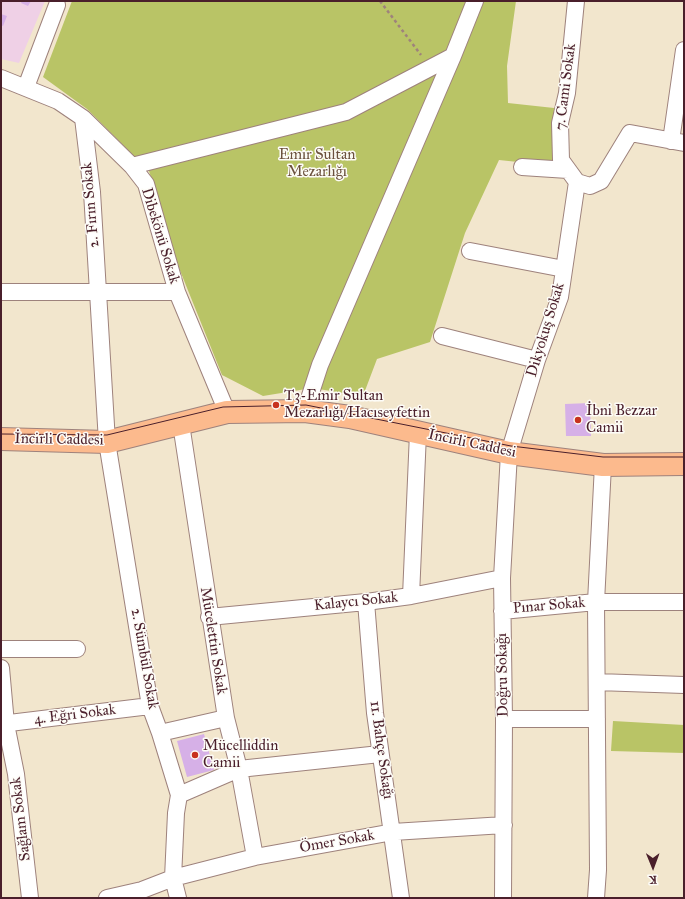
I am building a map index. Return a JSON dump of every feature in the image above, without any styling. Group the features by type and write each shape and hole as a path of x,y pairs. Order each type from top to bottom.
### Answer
{"main road":[{"name":"İncirli Caddesi","path":"1,439 107,442 227,412 305,411 350,417 509,453 603,465 684,464"}],"street":[{"path":"305,411 320,365 454,56 475,1"},
{"name":"7. Cami Sokak","path":"573,176 560,160 560,123 568,92 576,1"},
{"path":"26,88 57,5"},
{"path":"522,167 573,176 590,186 602,181 630,133 678,142 684,50"},
{"path":"132,166 346,112 454,56"},
{"name":"Dibekönü Sokak","path":"1,78 58,101 83,118 132,166 146,184 177,292 227,412"},
{"name":"2. Fırın Sokak","path":"83,118 92,192 107,442"},
{"name":"Dikyokuş Sokak","path":"509,453 537,360 560,297 573,176"},
{"path":"470,251 564,269"},
{"path":"1,292 177,292"},
{"path":"442,336 537,360"},
{"name":"Mücelettin Sokak","path":"181,424 209,617 226,718 239,769 256,857"},
{"path":"411,596 418,433"},
{"path":"1,439 1,448"},
{"name":"2. Sümbül Sokak","path":"107,442 150,706 160,732 179,795 176,813 173,878 178,898"},
{"name":"Doğru Sokağı","path":"503,898 504,719 502,578 509,453"},
{"path":"596,898 598,870 596,602 603,465"},
{"name":"Kalaycı Sokak","path":"209,617 366,602 411,596 502,578"},
{"name":"11. Bahçe Sokağı","path":"366,602 375,713 401,898"},
{"name":"Pınar Sokak","path":"502,611 596,602 684,602"},
{"path":"1,649 77,649"},
{"name":"Sağlam Sokak","path":"1,668 4,724 16,774 30,898"},
{"path":"596,682 684,685"},
{"name":"4. Eğri Sokak","path":"4,724 150,706"},
{"path":"160,732 226,718"},
{"path":"504,719 597,719"},
{"path":"179,795 239,769 380,754"},
{"name":"Ömer Sokak","path":"106,898 142,890 173,878 256,857 392,832 504,824"}],"path":[{"path":"380,1 431,68"}],"shaded area":[{"path":"1,1 45,1 19,63 1,59"}],"green space":[{"name":"Emir Sultan Mezarlığı","path":"72,1 516,1 507,66 508,103 554,108 556,166 499,160 465,233 430,342 377,359 363,396 312,388 263,396 222,375 179,268 149,171 87,109 43,77"},
{"path":"613,721 684,725 684,753 611,751"}],"building":[{"path":"22,1 31,1 28,6 21,3"},
{"path":"1,14 7,16 3,26 1,25"},
{"name":"İbni Bezzar Camii","path":"590,403 591,436 566,436 565,404"},
{"name":"Mücelliddin Camii","path":"204,734 214,770 187,777 177,741"}],"tram line":[{"path":"1,434 107,435 223,407 306,405 511,446 603,457 684,457"}],"place":[{"name":"T3-Emir Sultan Mezarlığı/Hacıseyfettin","path":"276,405"},
{"name":"İbni Bezzar Camii","path":"578,420"},
{"name":"Mücelliddin Camii","path":"195,755"}]}
